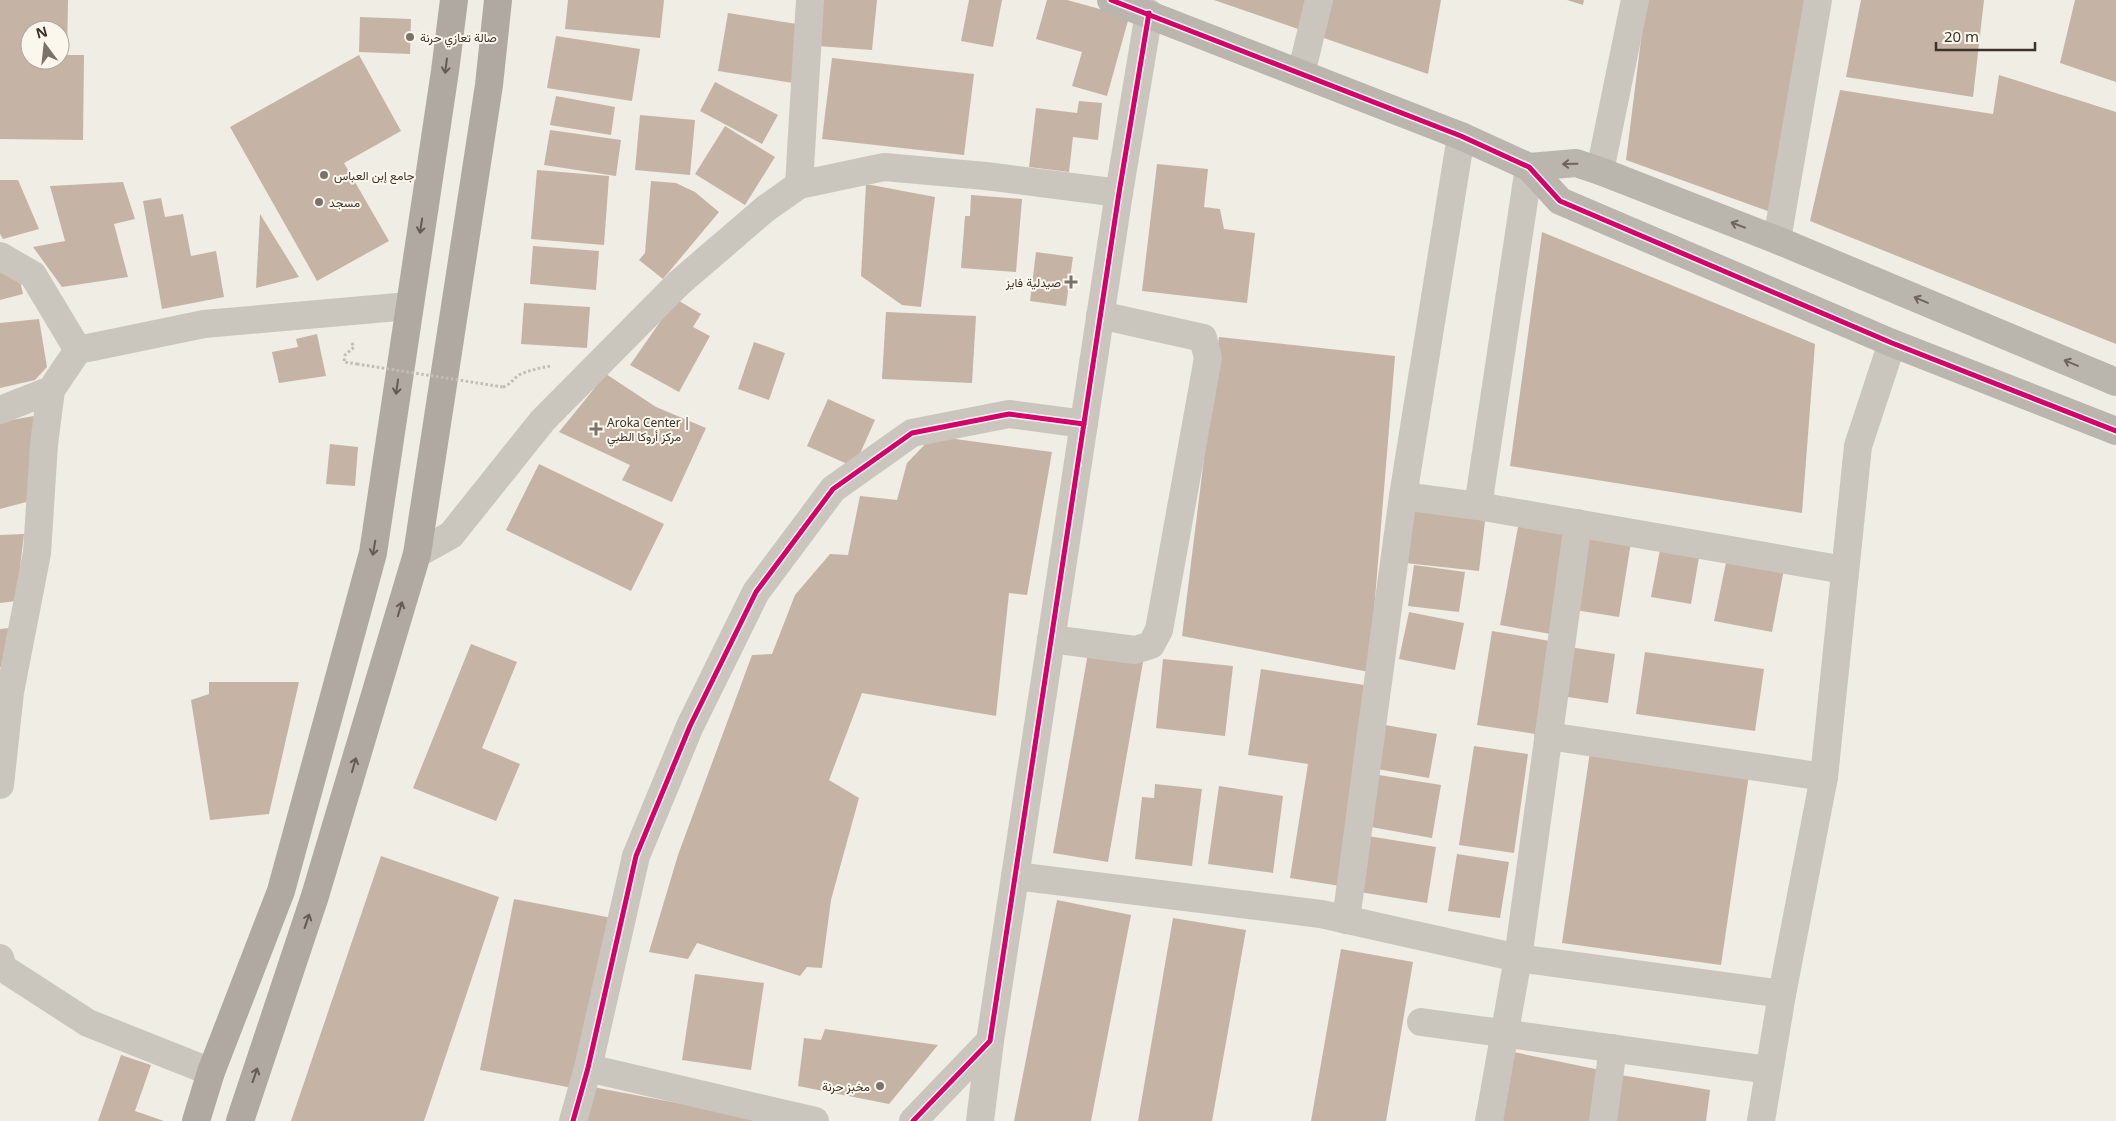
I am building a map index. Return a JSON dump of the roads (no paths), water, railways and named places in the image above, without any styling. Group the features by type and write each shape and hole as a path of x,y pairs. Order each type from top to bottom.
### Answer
{"main road":[{"path":"196,1121 211,1072 281,890 373,553 454,0"},
{"path":"240,1121 315,896 417,554 489,85 498,0"}],"street":[{"path":"799,185 810,0"},
{"path":"1111,0 1149,13 1461,136 1529,167 1560,201 1892,343 2116,431"},
{"path":"1301,74 1319,0"},
{"path":"1600,171 1635,0"},
{"path":"1776,240 1818,0"},
{"path":"980,1121 990,1041 1100,315 1149,13"},
{"path":"1346,920 1403,496 1461,136"},
{"path":"1529,167 1576,163 1600,171 1776,240 2116,382"},
{"path":"417,554 451,535 543,420 679,283 765,208 799,185 884,167 986,176 1119,193"},
{"path":"1478,506 1529,167"},
{"path":"0,256 33,275 78,350"},
{"path":"0,778 10,692 37,553 51,390 78,350 204,324 409,306"},
{"path":"1051,639 1136,650 1151,645 1159,630 1208,358 1203,338 1100,315"},
{"path":"1761,1121 1782,994 1824,777 1858,446 1892,343"},
{"path":"0,410 51,390"},
{"path":"573,1121 588,1068 636,856 690,726 756,592 833,489 912,433 1009,414 1084,424"},
{"path":"1403,496 1478,506 1844,570"},
{"path":"1489,1121 1518,958 1578,523"},
{"path":"1548,736 1824,777"},
{"path":"1015,876 1321,914 1518,958 1782,994"},
{"path":"0,958 3,968 88,1022 211,1072"},
{"path":"1421,1022 1769,1070"},
{"path":"913,1121 990,1041"},
{"path":"1603,1121 1613,1048"},
{"path":"588,1068 815,1121"}],"place":[{"name":"صالة تعازي حرنة","path":"410,37"},
{"name":"جامع إبن العباس","path":"324,175"},
{"name":"مسجد","path":"319,202"},
{"name":"صيدلية فايز","path":"1071,282"},
{"name":"Aroka Center | مركز أروكا الطبي","path":"596,429"},
{"name":"مخبز حرنة","path":"880,1086"}]}
